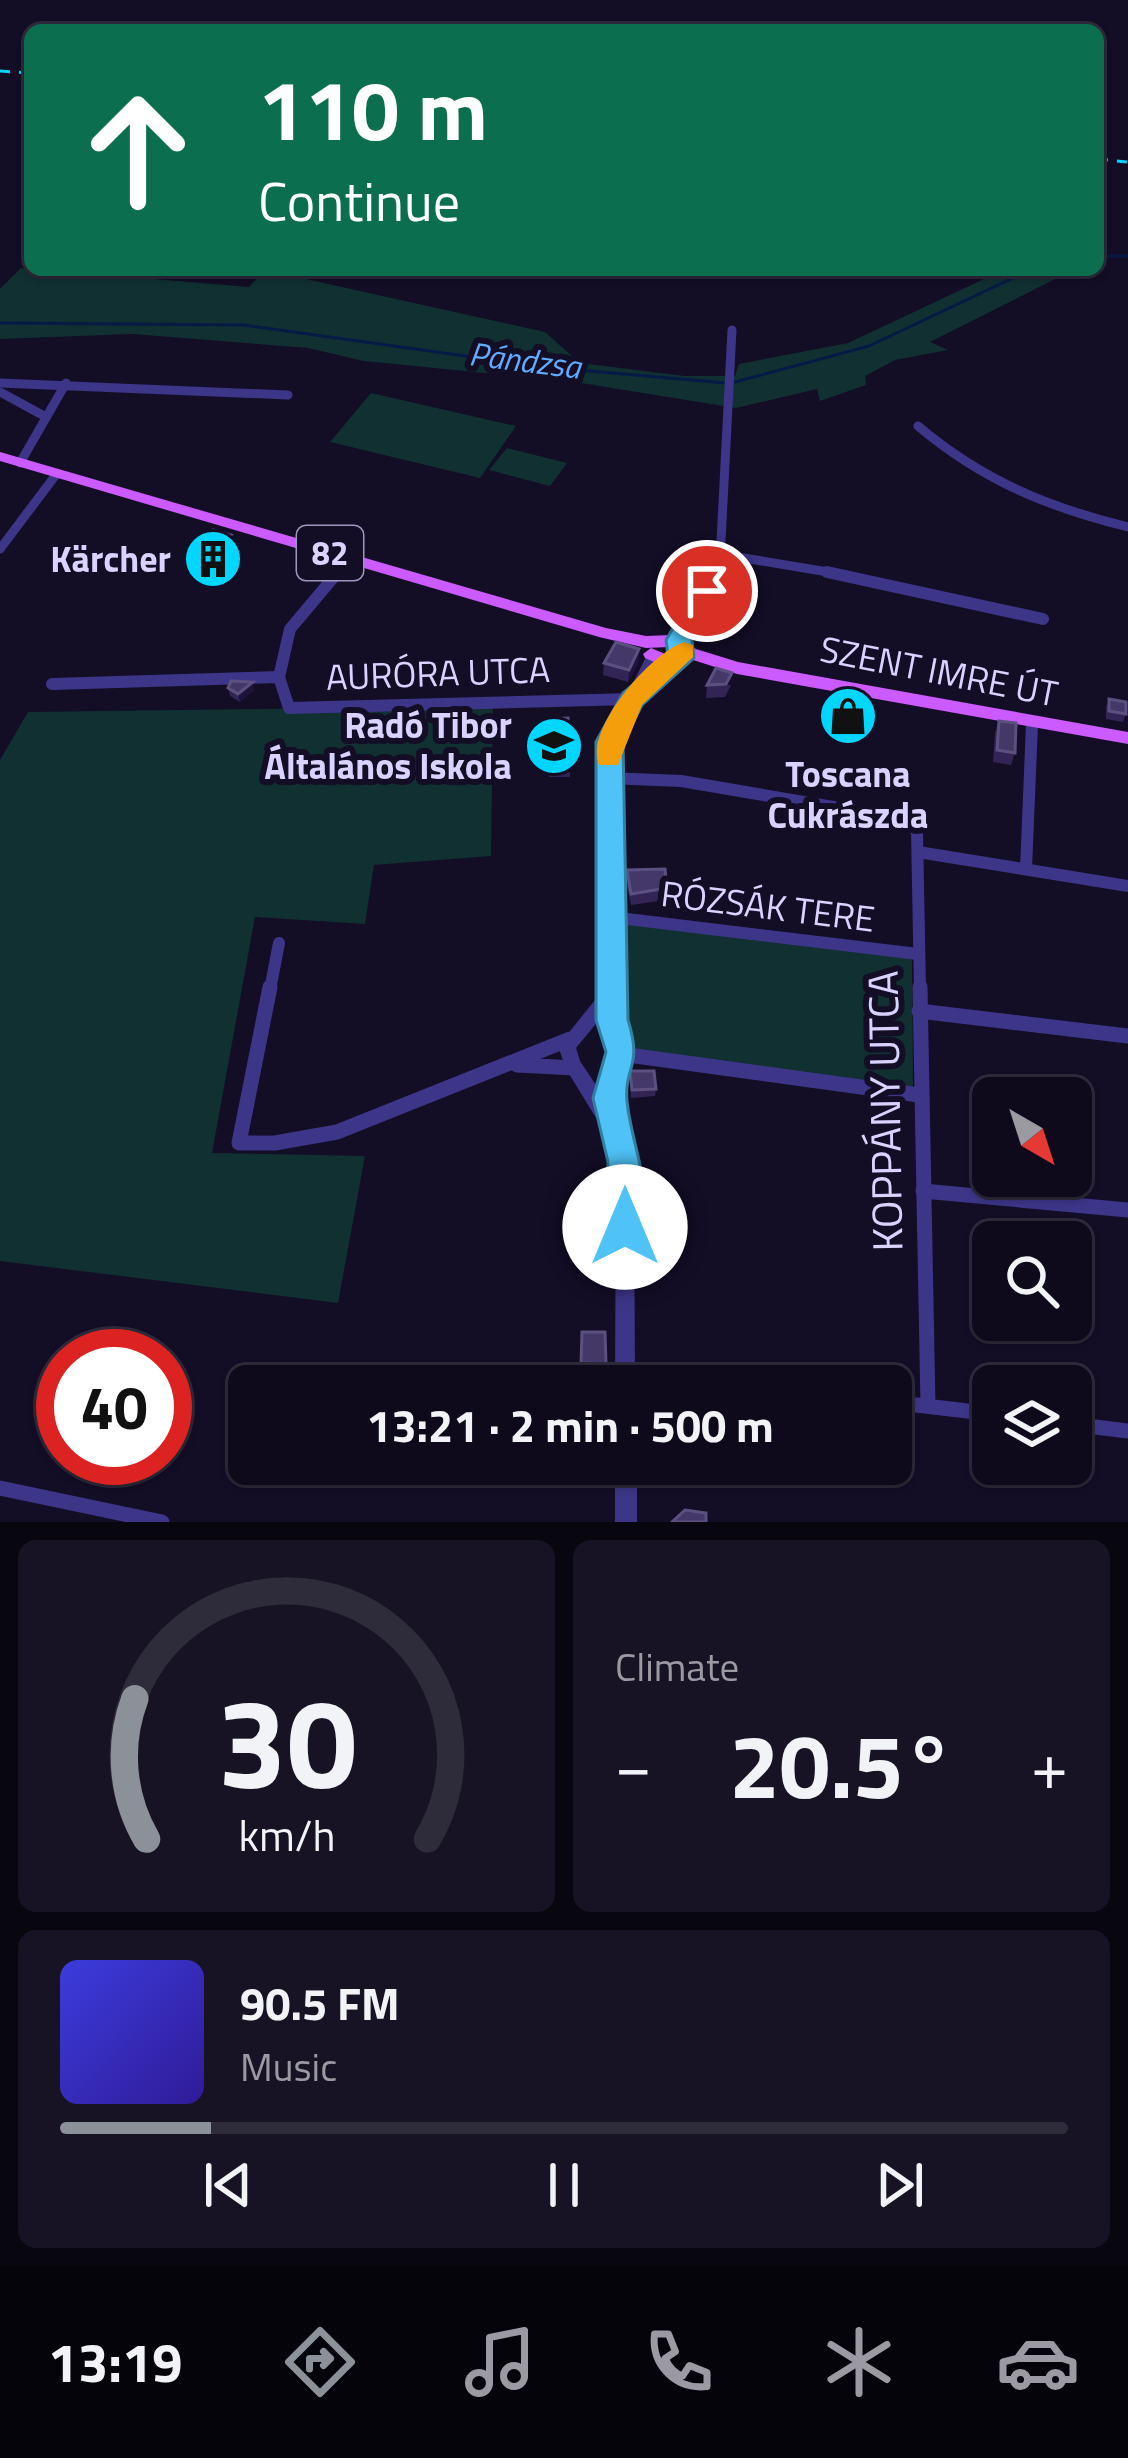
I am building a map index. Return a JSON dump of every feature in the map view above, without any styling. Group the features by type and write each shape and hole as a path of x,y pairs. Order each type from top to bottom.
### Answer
{"main road":[{"name":"SZENT IMRE ÚT","path":"0,456 55,476 667,651 1128,739"}],"street":[{"path":"624,1365 622,1154 610,1098 619,1053 612,1020 610,742 632,699 700,602 720,554 732,330"},
{"path":"20,464 66,383"},
{"path":"0,388 66,383 288,395"},
{"path":"0,388 46,418"},
{"path":"917,426 1008,493 1039,506 1128,527"},
{"path":"0,549 55,476"},
{"path":"720,554 885,581 1043,619"},
{"path":"279,677 290,629 349,558"},
{"name":"AURÓRA UTCA","path":"52,684 279,677 289,708 632,699"},
{"path":"1026,868 1033,724"},
{"name":"KOPPÁNY UTCA","path":"607,778 681,781 904,820 917,832 928,1406"},
{"path":"918,851 1128,886"},
{"name":"RÓZSÁK TERE","path":"611,917 918,954"},
{"path":"279,943 238,1143 268,1145 363,1128 492,1066 599,1028 619,1053 919,1095"},
{"path":"613,970 602,1004 567,1054 622,1154"},
{"path":"919,1011 1128,1036"},
{"path":"492,1066 577,1069 599,1075 619,1053"},
{"path":"923,1191 1128,1210"},
{"path":"912,1404 972,1411"},
{"path":"1092,1427 1128,1431"},
{"path":"626,1485 626,1522"},
{"path":"0,1488 162,1522"}],"green space":[{"path":"21,268 24,276 117,276 249,287 259,276 292,276 545,332 580,363 684,376 735,376 739,364 848,343 990,276 1061,276 930,342 948,350 895,360 865,376 866,385 820,401 817,389 736,408 575,382 364,361 308,348 132,334 0,339 0,289"},
{"path":"371,393 516,426 480,478 330,442"},
{"path":"507,448 567,463 550,486 489,470"},
{"path":"493,706 491,856 374,865 365,924 255,917 212,1153 365,1156 338,1303 0,1261 0,760 28,712"},
{"path":"621,924 912,958 913,1090 636,1051 628,1024"}],"building":[{"path":"213,530 231,535 204,564 195,558"},
{"path":"616,642 639,649 629,670 604,663"},
{"path":"716,668 732,673 726,684 707,685"},
{"path":"231,681 253,682 238,694 228,688"},
{"path":"844,695 861,698 850,720 838,718"},
{"path":"1109,699 1126,702 1126,714 1109,711"},
{"name":"Radó Tibor Általános Iskola","path":"568,718 570,765 548,765 547,719"},
{"path":"999,721 1016,723 1015,753 997,750"},
{"path":"665,869 667,888 631,894 627,870"},
{"path":"630,1071 654,1071 656,1089 632,1090"},
{"path":"582,1332 605,1332 606,1364 581,1363"},
{"path":"685,1510 706,1513 706,1522 672,1522"}],"waterway":[{"name":"Pándzsa","path":"1104,256 1128,256"},
{"name":"Pándzsa","path":"735,382 869,346 1017,276"},
{"name":"Pándzsa","path":"0,323 244,325 544,367 726,383"}],"railway":[{"path":"0,71 24,73"},
{"path":"1104,160 1128,162"}],"slow traffic":[{"path":"608,758 610,742 632,699 682,658 684,651"}],"place":[{"name":"Kärcher","path":"213,559"},
{"name":"Toscana Cukrászda","path":"848,716"},
{"name":"Radó Tibor Általános Iskola","path":"554,746"}],"route":[{"path":"625,1227 625,1162 610,1098 610,1081 622,1052 612,1020 616,992 607,778 610,742 632,699 682,658 679,640 707,591"}]}
